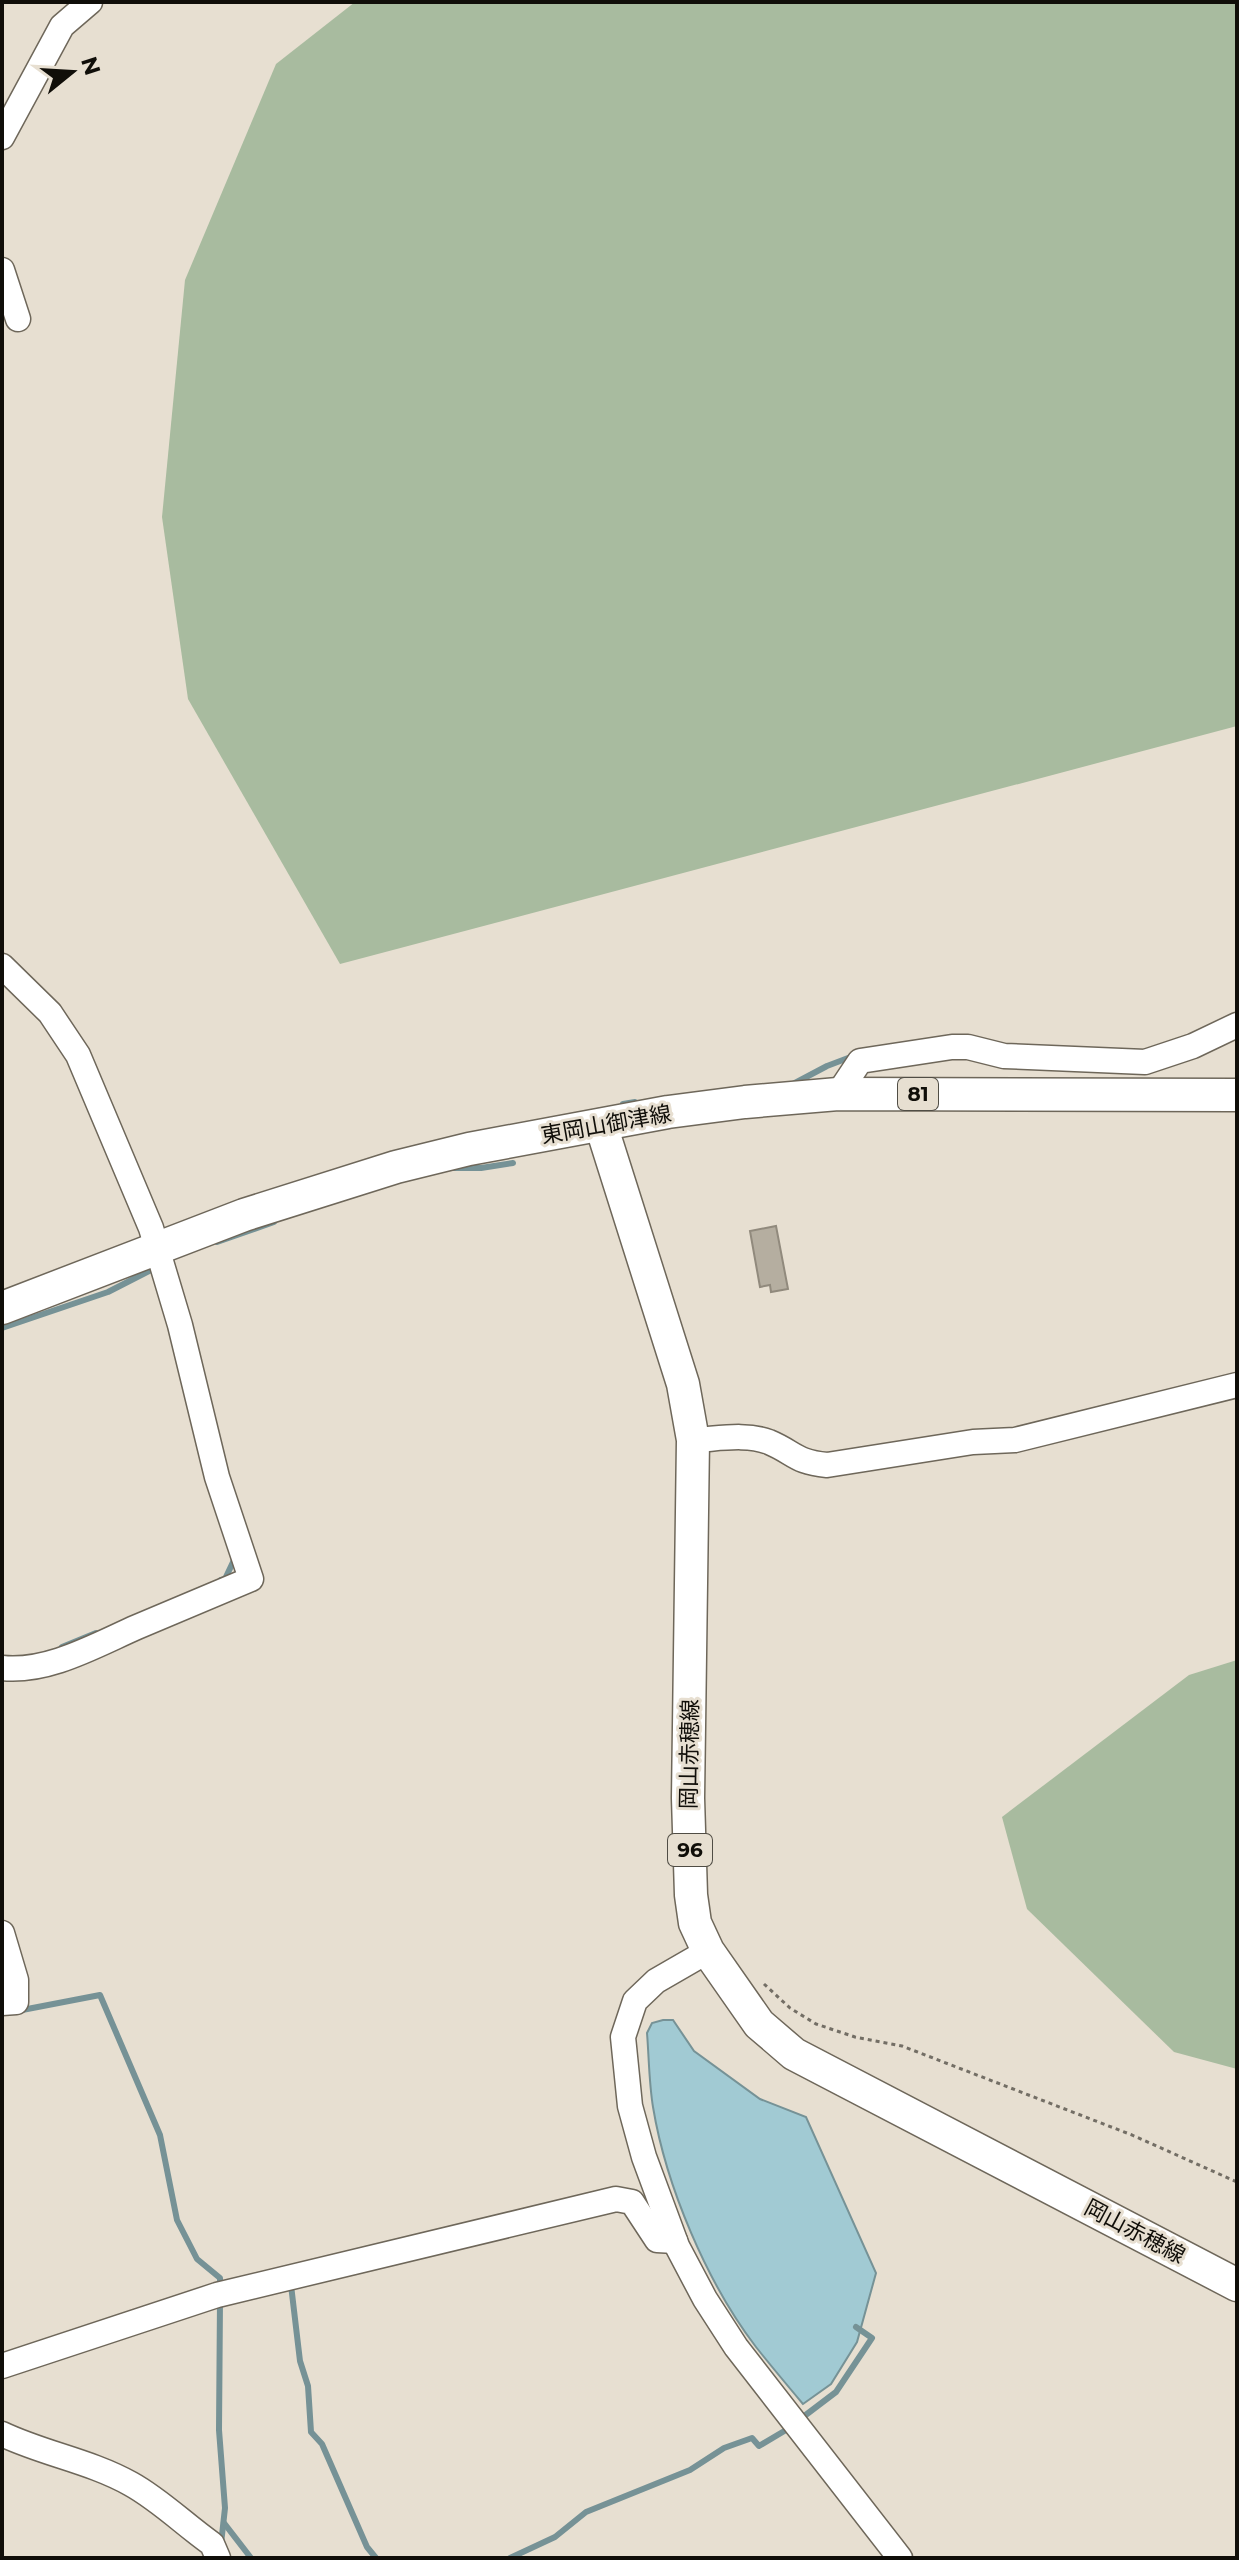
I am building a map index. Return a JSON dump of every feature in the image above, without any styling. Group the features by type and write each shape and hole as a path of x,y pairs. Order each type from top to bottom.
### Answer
{"main road":[{"name":"東岡山御津線","path":"2,1308 244,1215 396,1167 469,1149 668,1112 838,1094 1237,1095"},
{"name":"岡山赤穂線","path":"601,1125 683,1384 693,1440 688,1798 691,1895 695,1923 708,1951 759,2024 794,2054 1237,2285"}],"street":[{"path":"2,137 62,26 90,2"},
{"path":"2,270 18,319"},
{"path":"2,966 50,1013 78,1055 157,1248 180,1325 217,1477 251,1579 55,1660 13,1669 2,1668"},
{"path":"838,1094 860,1061 968,1047 1004,1056 1145,1062 1193,1046 1237,1025"},
{"path":"693,1440 750,1437 769,1442 805,1463 827,1465 973,1442 1015,1440 1237,1385"},
{"path":"2,1933 16,1980 16,2002 2,2003"},
{"path":"708,1951 656,1981 635,2001 623,2037 630,2106 644,2157 675,2241 705,2299 736,2347 900,2558"},
{"path":"2,2366 220,2295 616,2199 632,2202 657,2240 675,2241"},
{"path":"2,2434 25,2445 85,2462 134,2485 212,2544 218,2558"}],"path":[{"path":"761,1981 790,2008 816,2024 855,2037 902,2046 1132,2135 1237,2182"}],"green space":[{"path":"355,2 1237,2 1237,726 340,964 188,699 162,517 185,280 276,64"},
{"path":"1237,1660 1237,2069 1174,2052 1027,1909 1002,1817 1189,1675"}],"water":[{"path":"673,2020 694,2051 760,2099 806,2117 876,2273 857,2342 831,2384 803,2404 738,2322 705,2264 678,2201 659,2137 650,2080 647,2033 652,2023"}],"building":[{"path":"776,1226 788,1289 771,1292 770,1285 760,1287 750,1231"}],"waterway":[{"path":"793,1084 856,1055"},
{"path":"623,1104 635,1102"},
{"path":"453,1168 513,1163"},
{"path":"217,1242 274,1222"},
{"path":"2,1328 108,1292 149,1271"},
{"path":"221,1580 225,1579 233,1557"},
{"path":"62,1647 96,1633"},
{"path":"17,2011 100,1995 160,2135 177,2220 197,2259 220,2278 220,2289"},
{"path":"291,2285 300,2361 308,2386 311,2432 322,2444 367,2547 376,2558"},
{"path":"220,2300 219,2430 225,2508 221,2544"},
{"path":"803,2417 836,2392 872,2338 856,2327"},
{"path":"510,2558 555,2537 586,2512 690,2470 724,2448 752,2438 759,2446 786,2430"},
{"path":"224,2523 251,2558"}]}
